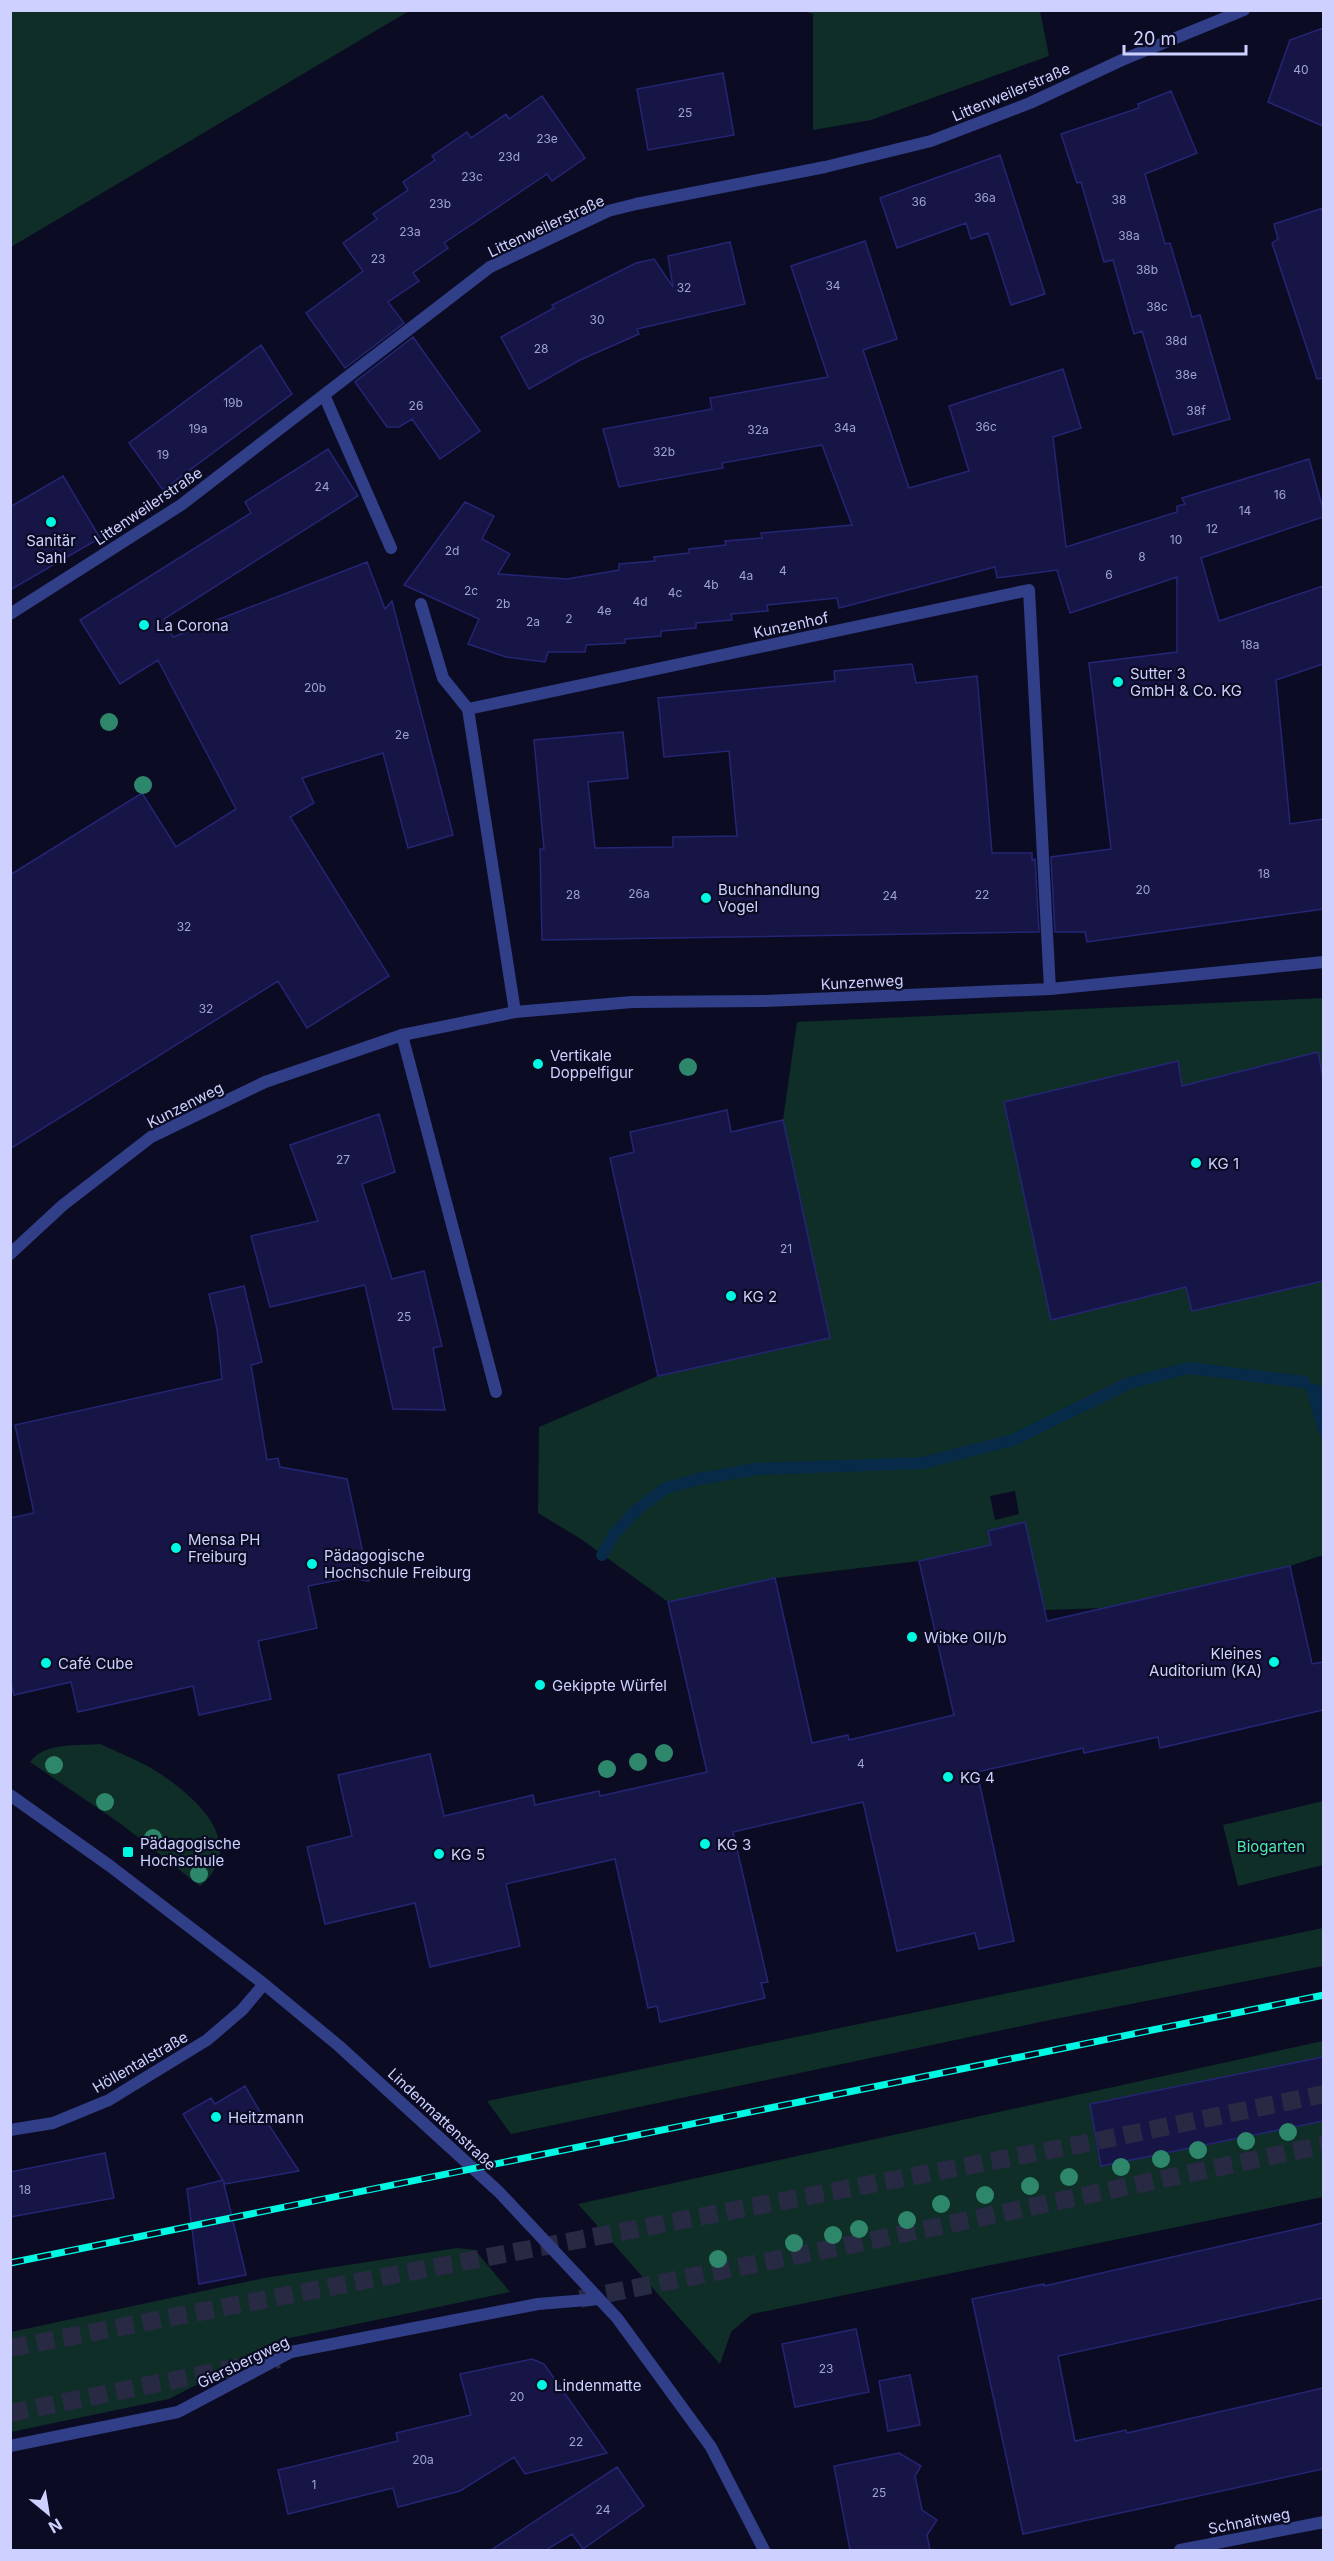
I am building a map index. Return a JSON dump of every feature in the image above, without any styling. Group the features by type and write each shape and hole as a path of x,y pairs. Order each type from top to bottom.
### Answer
{"street":[{"name":"Littenweilerstraße","path":"10,614 181,505 490,267 608,211 825,167 931,141 1030,103 1122,60 1244,10"},
{"path":"324,395 391,548"},
{"name":"Kunzenhof","path":"468,709 1029,590 1050,989"},
{"path":"421,604 443,678 468,709 515,1012"},
{"name":"Kunzenweg","path":"10,1254 63,1205 151,1137 265,1082 402,1035 515,1012 632,1002 765,1001 1050,989 1323,962"},
{"path":"402,1035 496,1392"},
{"name":"Lindenmattenstraße","path":"10,1795 110,1866 264,1984 347,2053 499,2192 599,2299 636,2344 711,2447 764,2550"},
{"name":"Höllentalstraße","path":"10,2130 53,2123 109,2100 207,2040 242,2010 264,1984"},
{"name":"Giersbergweg","path":"10,2446 178,2412 291,2352 537,2304 599,2299"},
{"name":"Schnaitweg","path":"1180,2550 1323,2522"}],"green space":[{"path":"11,10 409,10 409,11 11,247"},
{"path":"803,11 1040,11 1049,56 871,120 813,130 813,14"},
{"path":"1323,998 1323,1555 1290,1566 1105,1608 1045,1610 1024,1522 988,1531 991,1545 919,1561 775,1578 740,1586 707,1608 704,1594 668,1602 581,1539 538,1513 539,1427 658,1376 830,1338 783,1120 797,1022","holes":["1015,1491 1019,1514 995,1520 990,1496"]},
{"path":"100,1744 167,1778 198,1805 210,1820 218,1836 220,1853 214,1870 200,1886 121,1824 30,1762 44,1751 53,1748"},
{"name":"Biogarten","path":"1323,1801 1323,1865 1238,1886 1223,1825"},
{"path":"1323,1928 1323,1966 1045,2021 511,2134 487,2101"},
{"path":"1323,2041 1323,2057 1090,2104 1102,2166 1323,2121 1323,2197 752,2314 731,2332 720,2364 578,2204"},
{"path":"457,2248 475,2250 510,2292 285,2339 169,2399 11,2432 11,2332 264,2278"}],"water":[{"path":"1304,1382 1323,1386 1323,1441 1317,1428"}],"building":[{"path":"1323,28 1323,126 1268,102 1290,40"},
{"path":"723,73 734,135 648,150 637,89"},
{"path":"1171,91 1197,153 1145,174 1165,244 1170,243 1192,317 1200,315 1230,419 1173,435 1142,331 1134,334 1113,260 1104,262 1081,182 1077,183 1061,134 1139,108 1138,104"},
{"path":"542,96 585,158 552,181 547,174 444,243 448,248 413,273 419,281 388,302 404,323 345,368 306,313 363,271 343,243 377,219 373,214 408,190 403,182 435,160 432,156 467,132 471,138 506,114 509,119"},
{"path":"1000,155 1045,294 1011,305 988,233 971,239 966,223 897,248 880,198"},
{"path":"1323,208 1323,378 1317,379 1272,243 1278,239 1274,224"},
{"path":"865,241 897,339 863,350 909,488 969,471 949,406 1063,369 1081,428 1053,437 1066,547 1177,512 1177,506 1185,504 1182,498 1309,459 1323,509 1323,517 1201,558 1219,621 1323,586 1323,664 1276,680 1290,824 1323,819 1323,909 1087,942 1085,932 1055,932 1051,857 1111,849 1089,663 1177,652 1177,577 1070,613 1057,570 997,578 995,567 839,608 837,598 767,605 768,611 731,614 732,620 696,623 696,628 661,631 661,636 625,639 625,643 586,645 585,652 548,652 545,662 506,657 468,644 479,619 404,585 465,502 494,516 482,539 510,554 498,574 567,579 619,570 619,564 655,561 654,557 689,553 689,549 726,545 725,541 762,538 761,533 852,525 822,445 722,463 723,468 619,487 603,429 712,409 710,398 828,377 791,266"},
{"path":"730,242 745,304 637,329 639,334 580,360 529,389 501,337 554,308 552,305 636,263 654,259 673,287 668,256"},
{"path":"413,337 480,431 440,459 412,419 399,427 387,427 355,382"},
{"path":"261,345 292,394 163,490 129,443"},
{"path":"328,449 358,496 164,619 173,637 367,562 385,609 392,601 453,835 408,848 383,753 302,778 314,803 290,817 389,976 307,1028 278,981 10,1149 10,875 142,793 176,847 236,809 158,660 120,684 80,620 251,513 245,502"},
{"name":"Sanitär Sahl","path":"63,476 100,538 10,590 10,507"},
{"path":"912,664 916,683 977,676 992,853 1032,853 1032,860 1035,859 1039,932 542,940 540,849 544,849 534,740 623,732 628,778 588,782 595,848 673,847 673,837 737,836 729,751 664,757 658,698 835,681 834,671"},
{"path":"1318,1052 1323,1078 1323,1281 1192,1311 1186,1287 1051,1320 1004,1102 1178,1061 1182,1086"},
{"path":"727,1110 731,1132 783,1120 830,1338 658,1376 610,1158 634,1152 630,1132"},
{"path":"379,1114 395,1172 362,1184 392,1279 424,1271 442,1346 433,1348 445,1410 393,1409 365,1285 270,1307 251,1236 318,1221 290,1145"},
{"name":"Mensa PH Freiburg","path":"244,1286 262,1362 251,1365 267,1460 278,1458 280,1467 347,1479 369,1581 349,1578 308,1586 317,1628 258,1641 271,1699 199,1715 193,1686 78,1712 71,1682 14,1695 10,1678 10,1518 34,1513 15,1425 222,1379 217,1329 209,1294"},
{"path":"1025,1522 1047,1621 1290,1566 1312,1664 1323,1662 1323,1710 1160,1748 1158,1737 1084,1753 1083,1748 977,1772 1014,1941 979,1949 975,1933 897,1951 863,1802 733,1832 768,1982 761,1983 765,1998 660,2022 657,2006 648,2008 615,1859 506,1884 520,1946 430,1967 415,1903 325,1924 307,1847 352,1836 338,1775 430,1754 444,1816 533,1795 535,1805 599,1791 600,1796 707,1772 668,1602 775,1578 812,1743 848,1735 849,1740 954,1715 919,1561 991,1545 988,1531"},
{"path":"1323,2057 1323,2121 1101,2166 1090,2104"},
{"path":"245,2086 299,2171 225,2184 183,2114 211,2098 215,2104"},
{"path":"105,2153 114,2198 10,2217 10,2172"},
{"path":"223,2180 246,2275 199,2284 187,2189"},
{"path":"1323,2223 1323,2298 1058,2356 1075,2441 1126,2430 1127,2433 1323,2388 1323,2469 1023,2534 972,2299 1044,2284 1044,2286"},
{"path":"856,2329 869,2392 795,2407 782,2344"},
{"path":"532,2359 544,2364 607,2453 525,2474 514,2457 460,2491 398,2507 393,2488 288,2514 278,2470 398,2441 396,2433 471,2415 460,2374"},
{"path":"910,2375 920,2425 888,2431 879,2381"},
{"path":"899,2453 921,2466 915,2476 922,2510 937,2520 927,2535 930,2550 850,2550 834,2466"},
{"path":"617,2467 644,2506 583,2549 572,2534 546,2550 491,2550"}],"waterway":[{"path":"602,1555 615,1533 638,1509 666,1488 699,1479 757,1469 923,1463 1013,1440 1129,1383 1188,1368 1304,1382"}],"tunnel":[{"path":"10,2348 1082,2144 1324,2094"},
{"path":"580,2299 874,2240 1324,2145"},
{"path":"10,2413 279,2359"}],"railway":[{"path":"10,2263 1324,1995"}],"place":[{"name":"Sanitär Sahl","path":"51,522"},
{"name":"La Corona","path":"144,625"},
{"name":"Sutter 3 GmbH & Co. KG","path":"1118,682"},
{"name":"Buchhandlung Vogel","path":"706,898"},
{"name":"Vertikale Doppelfigur","path":"538,1064"},
{"name":"KG 1","path":"1196,1163"},
{"name":"KG 2","path":"731,1296"},
{"name":"Mensa PH Freiburg","path":"176,1548"},
{"name":"Pädagogische Hochschule Freiburg","path":"312,1564"},
{"name":"Wibke OII/b","path":"912,1637"},
{"name":"Kleines Auditorium (KA)","path":"1274,1662"},
{"name":"Café Cube","path":"46,1663"},
{"name":"Gekippte Würfel","path":"540,1685"},
{"name":"KG 4","path":"948,1777"},
{"name":"KG 3","path":"705,1844"},
{"name":"Pädagogische Hochschule","path":"128,1852"},
{"name":"KG 5","path":"439,1854"},
{"name":"Heitzmann","path":"216,2117"},
{"name":"Lindenmatte","path":"542,2385"}]}
